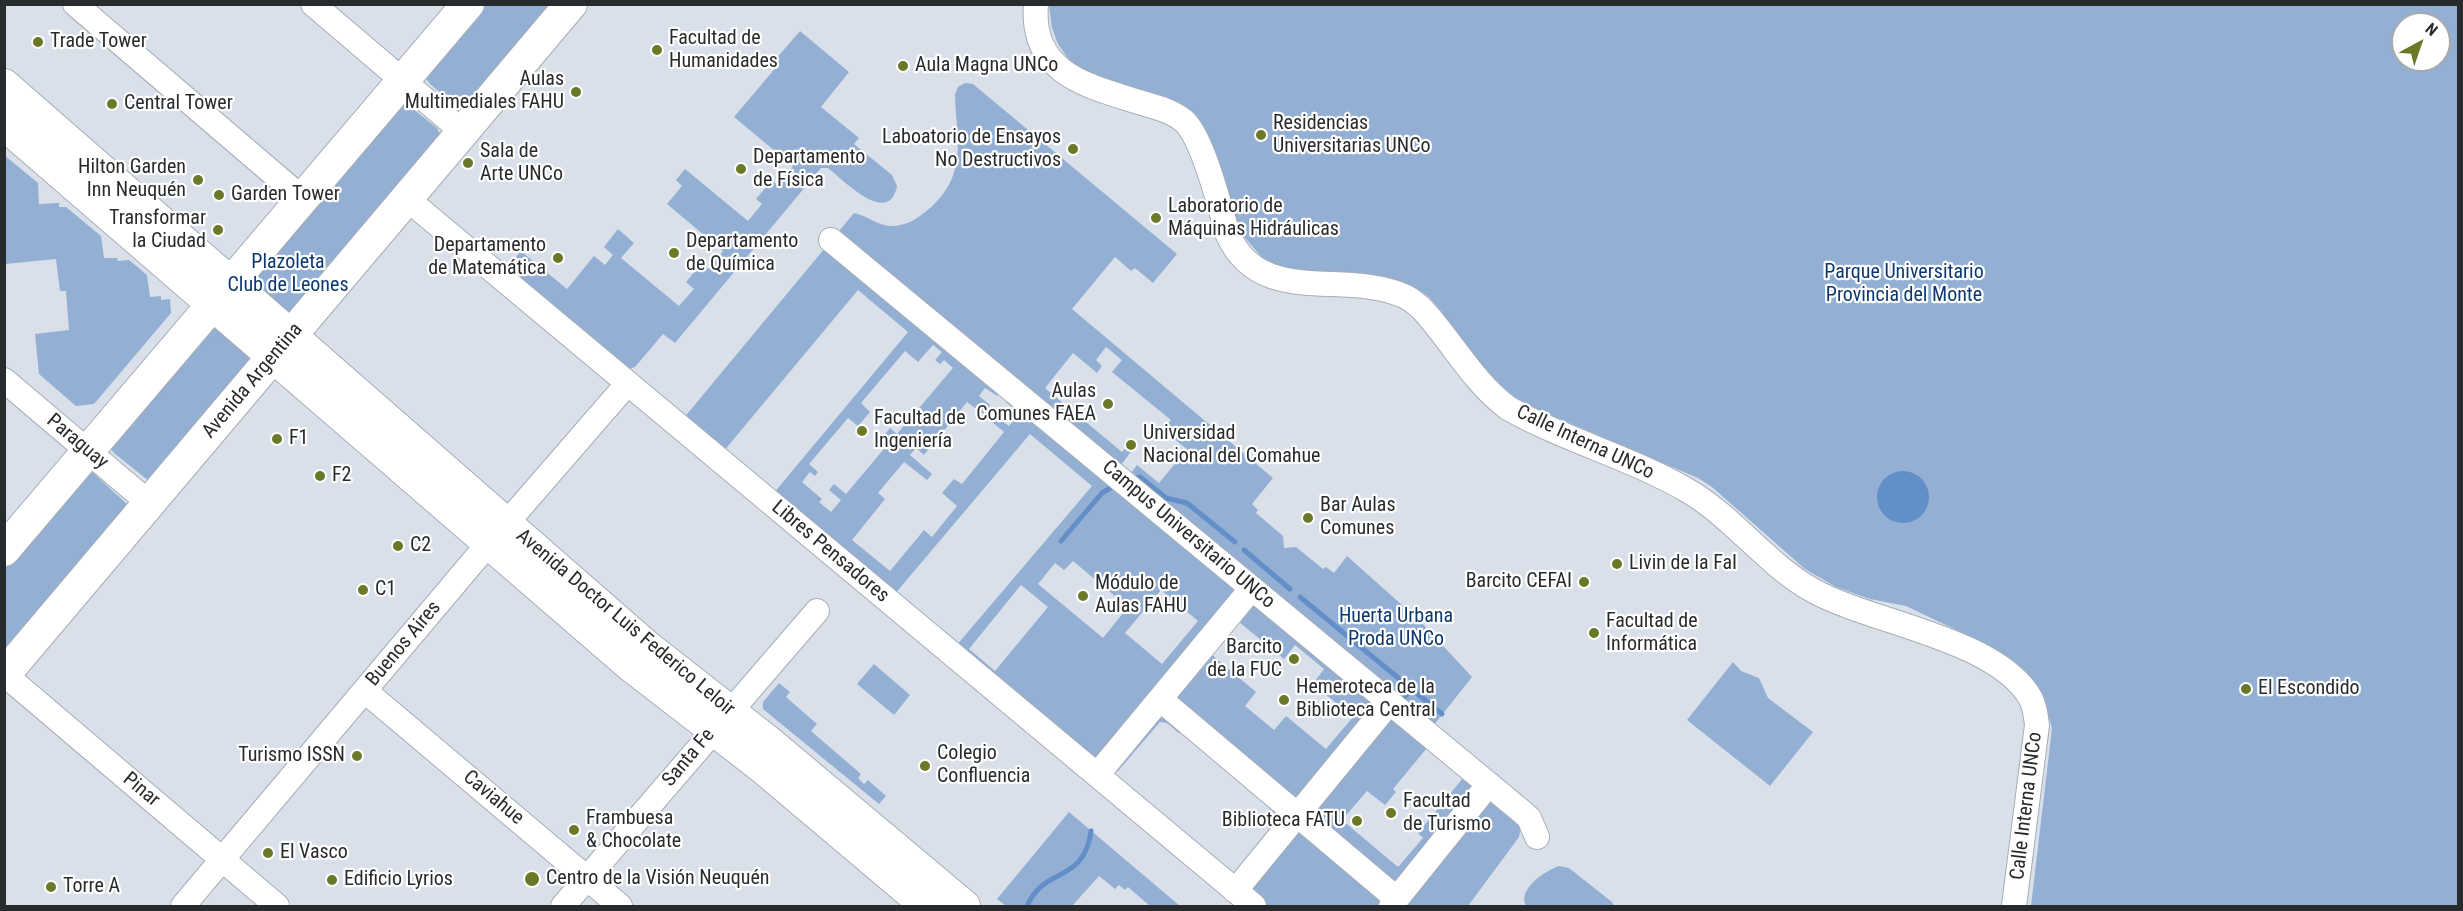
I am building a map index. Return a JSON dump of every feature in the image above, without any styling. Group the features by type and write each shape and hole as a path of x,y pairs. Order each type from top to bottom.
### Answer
{"main road":[{"path":"4,550 468,4"},
{"name":"Avenida Argentina","path":"5,674 571,4"},
{"path":"8,94 222,294"},
{"path":"4,124 222,294"},
{"name":"Avenida Doctor Luis Federico Leloir","path":"222,294 498,534 629,664 785,756 964,906"},
{"name":"Avenida Doctor Luis Federico Leloir","path":"721,720 784,786 927,906"}],"street":[{"path":"313,4 463,132"},
{"name":"Calle Interna UNCo","path":"1036,4 1035,17 1040,43 1056,66 1088,86 1175,114 1192,130 1228,235 1234,247 1251,266 1263,274 1285,281 1370,287 1410,298 1426,313 1486,389 1508,408 1691,492 1811,590 1852,609 1945,640 1992,662 2011,676 2032,700 2037,725 2014,906"},
{"path":"80,6 303,199"},
{"name":"Libres Pensadores","path":"406,198 1254,906"},
{"name":"Campus Universitario UNCo","path":"831,240 1525,814 1537,837"},
{"name":"Paraguay","path":"4,380 149,503"},
{"name":"Buenos Aires","path":"183,906 628,383"},
{"path":"1097,775 1252,588"},
{"name":"Santa Fe","path":"563,906 817,611"},
{"name":"Pinar","path":"5,674 277,906"},
{"name":"Caviahue","path":"365,691 620,906"},
{"path":"1160,699 1298,814 1394,903 1489,784"},
{"path":"1235,891 1390,702"}],"green space":[{"path":"478,5 559,5 464,111 431,85 424,76"},
{"name":"Parque Universitario Provincia del Monte","path":"1049,5 2458,5 2458,906 2031,906 2052,728 2044,701 1999,654 1971,637 1906,606 1870,599 1836,587 1805,569 1712,487 1698,478 1515,400 1485,371 1429,297 1416,288 1382,277 1286,269 1268,264 1244,237 1190,111 1167,97 1108,81 1079,68 1058,44 1052,28"},
{"path":"800,31 849,72 821,107 859,138 854,144 892,175 897,186 892,198 885,202 875,202 854,190 828,168 821,168 675,343 663,334 635,367 629,369 505,270 521,251 567,289 594,256 605,265 613,255 604,247 618,229 634,243 621,258 679,306 694,289 686,282 701,264 709,269 723,251 667,204 682,186 676,180 685,169 748,221 762,204 756,199 772,180 777,185 793,166 734,117 778,65 774,61"},
{"name":"Huerta Urbana Proda UNCo","path":"965,83 973,84 1177,254 1153,283 1135,268 1131,271 1115,257 1072,309 1273,478 1252,504 1258,510 1256,513 1283,536 1284,548 1296,547 1323,569 1326,567 1334,573 1347,556 1420,621 1472,677 1434,725 1526,802 1519,837 1468,906 1267,906 1238,882 1234,874 1276,820 1275,814 1264,803 1271,795 1186,724 1179,733 1167,723 1160,722 1118,771 1113,773 956,646 1092,486 1030,434 894,595 773,494 908,332 858,290 723,452 683,419 854,213 882,224 897,226 916,218 942,196 950,183 957,156 955,94 958,87","holes":["933,345 942,352 935,360 940,364 944,360 953,368 897,434 890,428 878,443 884,449 846,494 834,484 829,490 841,500 831,512 819,502 822,499 802,482 810,472 815,476 818,472 809,464 848,418 858,426 870,412 861,403 905,351 918,362","1106,347 1122,360 1112,372 1171,420 1163,430 1187,449 1159,483 1137,465 1131,473 1121,465 1133,449 1128,445 1122,452 1045,388 1073,353 1097,373 1102,366 1096,360","985,388 997,396 1001,391 1009,398 1006,402 1019,414 1009,426 995,416 991,421 1004,432 962,484 954,479 942,493 957,506 932,537 924,530 890,571 852,540 885,499 878,493 904,462 927,480 932,474 910,455 916,448 924,455 967,402 983,414 990,405 979,396","1073,561 1128,607 1103,638 1038,584 1055,563 1064,570","1021,585 1048,607 995,671 969,649","1161,590 1198,621 1162,664 1125,633","1239,622 1284,659 1295,645 1324,669 1313,684 1353,717 1326,749 1286,716 1274,730 1245,706 1256,692 1212,655","1427,748 1463,778 1418,833 1423,838 1398,867 1342,820 1367,791 1385,805 1396,792 1393,789"]},
{"name":"Plazoleta Club de Leones","path":"403,101 437,128 442,137 292,318 245,276"},
{"path":"4,155 38,183 39,204 59,203 59,207 66,207 101,236 104,258 117,258 118,261 129,260 147,275 150,297 161,296 161,300 170,299 171,313 94,404 76,406 39,374 35,334 69,330 66,291 60,291 56,259 5,264"},
{"path":"212,325 253,356 149,481 114,453 109,446"},
{"path":"91,471 128,505 5,649 5,560"},
{"path":"1733,662 1741,671 1759,678 1768,698 1813,732 1770,786 1687,720"},
{"path":"874,664 910,695 894,715 857,684"},
{"path":"779,683 790,692 786,697 817,724 811,731 861,774 858,778 864,784 868,780 886,796 879,804 763,709 763,702"},
{"path":"1069,812 1180,906 1150,906 1128,887 1125,890 1119,885 1115,889 1099,876 1072,906 1006,906 997,899"},
{"path":"1559,866 1569,868 1614,906 1526,906 1525,893 1529,887 1540,876"}],"shaded area":[{"path":"1898,471 1908,471 1922,478 1929,497 1922,516 1908,523 1898,523 1888,519 1881,512 1877,502 1877,492 1881,482 1888,475"}],"waterway":[{"path":"1133,479 1140,477 1166,498 1187,503 1235,542"},
{"path":"1061,541 1102,493 1112,487"},
{"path":"1244,550 1290,589"},
{"path":"1300,597 1442,714"},
{"path":"1402,700 1411,689"},
{"path":"1027,906 1034,893 1043,885 1072,867 1080,859 1087,848 1091,831"}],"place":[{"name":"Trade Tower","path":"38,42"},
{"name":"Facultad de Humanidades","path":"657,50"},
{"name":"Aula Magna UNCo","path":"903,66"},
{"name":"Aulas Multimediales FAHU","path":"576,92"},
{"name":"Central Tower","path":"112,104"},
{"name":"Residencias Universitarias UNCo","path":"1261,135"},
{"name":"Laboatorio de Ensayos No Destructivos","path":"1073,149"},
{"name":"Sala de Arte UNCo","path":"468,163"},
{"name":"Departamento de Física","path":"741,169"},
{"name":"Hilton Garden Inn Neuquén","path":"198,180"},
{"name":"Garden Tower","path":"219,195"},
{"name":"Laboratorio de Máquinas Hidráulicas","path":"1156,218"},
{"name":"Transformar la Ciudad","path":"218,230"},
{"name":"Departamento de Química","path":"674,253"},
{"name":"Departamento de Matemática","path":"558,258"},
{"name":"Aulas Comunes FAEA","path":"1108,404"},
{"name":"Facultad de Ingeniería","path":"862,431"},
{"name":"F1","path":"277,439"},
{"name":"Universidad Nacional del Comahue","path":"1131,445"},
{"name":"F2","path":"320,476"},
{"name":"Bar Aulas Comunes","path":"1308,518"},
{"name":"C2","path":"398,546"},
{"name":"Livin de la FaI","path":"1617,564"},
{"name":"Barcito CEFAI","path":"1584,582"},
{"name":"C1","path":"363,590"},
{"name":"Módulo de Aulas FAHU","path":"1083,596"},
{"name":"Facultad de Informática","path":"1594,633"},
{"name":"Barcito de la FUC","path":"1294,659"},
{"name":"El Escondido","path":"2246,689"},
{"name":"Hemeroteca de la Biblioteca Central","path":"1284,700"},
{"name":"Turismo ISSN","path":"357,756"},
{"name":"Colegio Confluencia","path":"925,766"},
{"name":"Facultad de Turismo","path":"1391,813"},
{"name":"Biblioteca FATU","path":"1357,821"},
{"name":"Frambuesa & Chocolate","path":"574,830"},
{"name":"El Vasco","path":"268,853"},
{"name":"Centro de la Visión Neuquén","path":"532,879"},
{"name":"Edificio Lyrios","path":"332,880"},
{"name":"Torre A","path":"51,887"}]}
